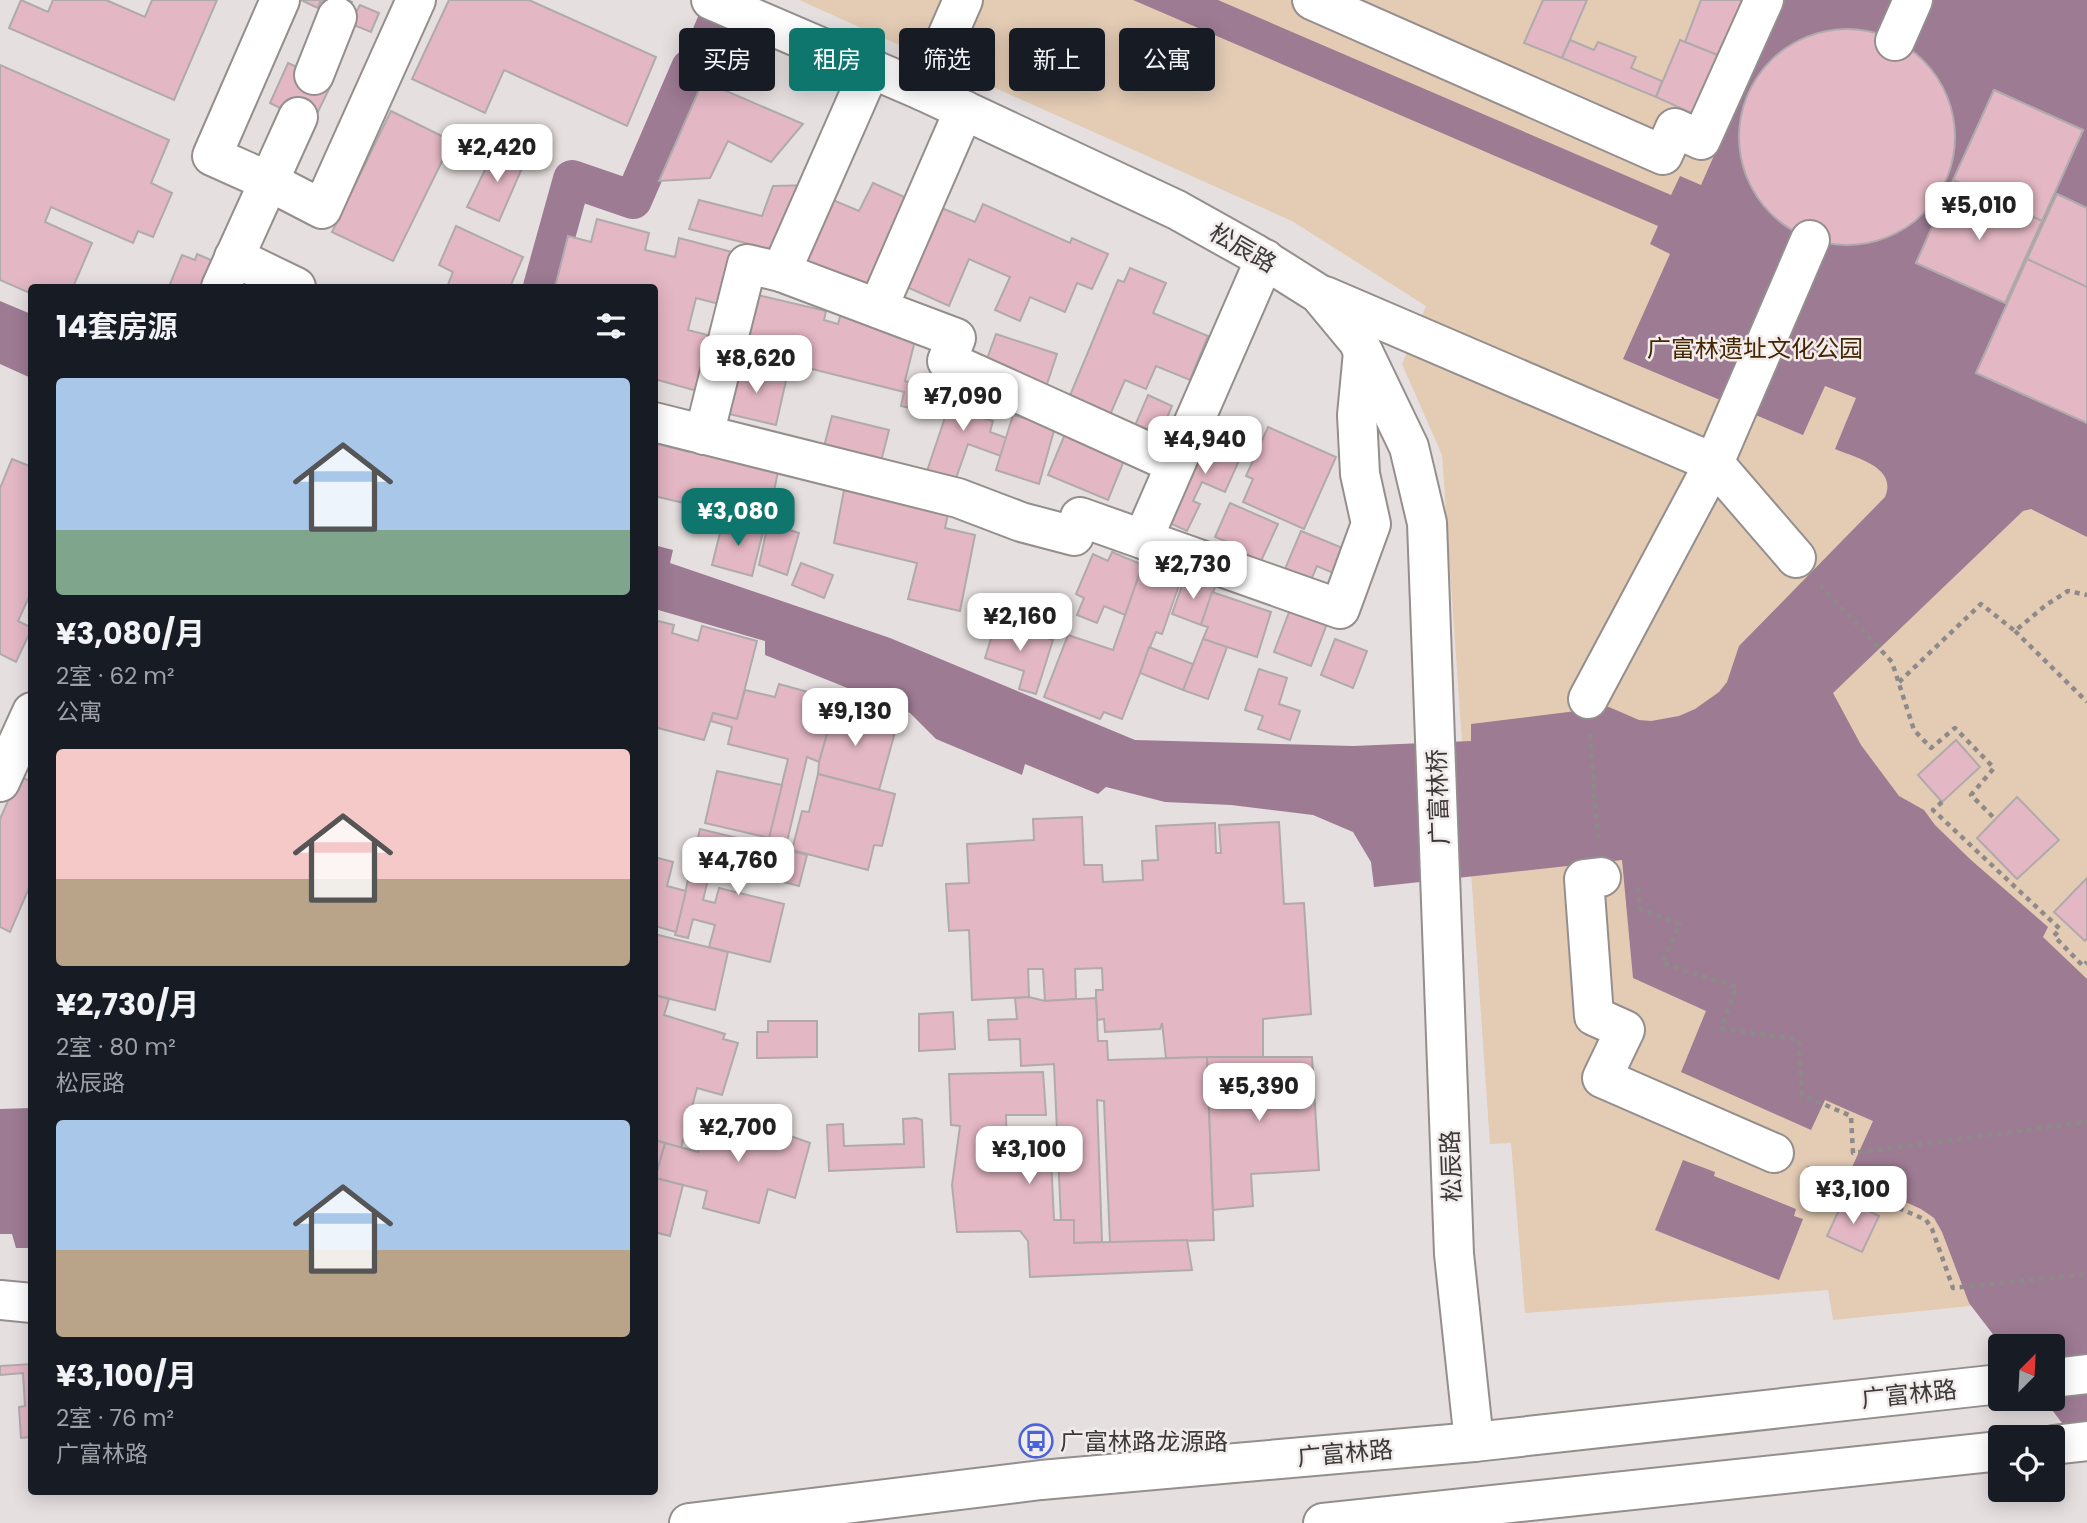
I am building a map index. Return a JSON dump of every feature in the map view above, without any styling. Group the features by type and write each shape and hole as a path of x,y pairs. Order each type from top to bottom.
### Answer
{"street":[{"path":"280,0 212,156 322,209 416,0"},
{"name":"松辰路","path":"711,0 789,34"},
{"path":"951,28 963,0"},
{"path":"1312,0 1663,155 1675,128 1701,140 1764,0"},
{"path":"1895,41 1913,0"},
{"path":"314,75 337,17"},
{"path":"781,272 861,91"},
{"name":"松辰路","path":"923,91 1177,210 1320,294 1358,341 1409,447 1427,523 1434,705"},
{"path":"878,308 964,110"},
{"path":"282,284 227,272 298,117"},
{"path":"1588,699 1714,463 1810,240"},
{"path":"1143,539 1265,260"},
{"path":"704,435 747,264 781,272 956,338 947,361 1175,464"},
{"path":"1320,294 1714,463 1796,558"},
{"path":"658,423 958,498 1021,522 1074,536 1080,517 1340,609 1371,524 1360,474 1357,415 1363,352"},
{"name":"广富林桥","path":"1434,705 1441,889"},
{"path":"0,782 28,721"},
{"path":"1601,877 1584,878 1594,1016 1625,1030 1602,1078 1774,1153"},
{"name":"松辰路","path":"1441,889 1454,1254 1474,1442"},
{"path":"0,1300 28,1303"},
{"path":"2065,1377 2087,1374"},
{"name":"广富林路","path":"689,1523 1041,1480 1474,1442 1988,1385"},
{"path":"2065,1444 2087,1441"},
{"path":"1323,1523 1988,1452"}],"path":[{"path":"1796,558 1892,662 1914,730 1931,748 1955,728 1994,768 1971,795 1995,819"},
{"path":"2015,631 2068,591 2087,596"},
{"path":"1899,682 1981,604 2015,631 2087,702"},
{"path":"1588,699 1601,877"},
{"path":"1942,802 1933,810 2060,929 2054,936 2083,967 2087,962"},
{"path":"1638,885 1640,909 1680,924 1662,963 1737,987 1721,1028 1799,1040 1802,1095 1851,1116 1853,1153 2087,1122"},
{"path":"1774,1153 1926,1220 1934,1234 1953,1288 2087,1274"}],"green space":[{"name":"广富林遗址文化公园","path":"799,0 2087,0 2087,1294 1833,1320 1828,1290 1525,1313 1511,1143 1490,1144 1442,455 1402,364 1426,306 1292,221 995,88 995,28 899,28 899,45 885,39 885,28 861,28"}],"shaded area":[{"path":"705,0 754,0 742,28 693,28"},
{"path":"1133,0 1218,0 1671,195 1680,176 1701,185 1783,0 2087,0 2087,537 2031,509 2023,511 1833,693 1861,745 1899,796 1924,810 1935,825 1971,860 2048,927 2043,937 2087,979 2087,1456 2053,1411 2065,1411 2065,1334 1993,1334 1969,1303 1934,1218 1921,1209 1848,1176 1873,1121 1825,1100 1811,1130 1681,1072 1706,1011 1633,978 1622,860 1374,887 1371,862 1353,832 1313,815 1231,805 1165,802 1106,787 1098,794 1025,764 1022,775 936,739 910,713 765,655 765,641 658,610 658,546 673,550 670,563 890,638 1135,740 1353,746 1471,741 1471,724 1609,707 1639,720 1651,721 1679,716 1695,709 1719,692 1727,682 1739,646 1885,497 1887,487 1886,478 1873,465 1835,449 1856,398 1825,386 1803,435 1623,359 1670,254 1650,244 1658,226 1215,35 1215,28 1198,28"},
{"path":"0,301 28,313 28,377 0,364"},
{"path":"28,1108 28,1248 16,1248 12,1234 0,1234 0,1109"},
{"path":"1683,1160 1715,1172 1714,1176 1796,1209 1794,1216 1803,1219 1779,1280 1655,1230"}],"building":[{"path":"21,0 48,12 53,0 106,0 145,17 152,0 217,0 174,100 9,28"},
{"path":"301,0 347,0 352,2 348,11 355,14 360,5 379,13 371,32 351,24 327,4 320,2 318,8"},
{"path":"449,0 529,0 656,57 627,126 504,70 485,113 412,79"},
{"path":"1543,0 1587,0 1562,58 1524,43"},
{"path":"1701,0 1747,0 1720,56 1685,42"},
{"path":"1847,29 1888,37 1907,47 1923,61 1937,77 1947,96 1955,137 1947,178 1937,197 1923,213 1907,227 1888,237 1847,245 1806,237 1787,227 1771,213 1757,197 1747,178 1739,137 1747,96 1757,77 1771,61 1787,47 1806,37"},
{"path":"1570,40 1594,50 1598,42 1636,57 1631,68 1662,81 1656,97 1562,58"},
{"path":"1680,40 1720,56 1696,115 1656,97"},
{"path":"288,63 332,83 312,124 270,103"},
{"path":"0,65 169,140 151,183 172,193 153,237 138,231 133,243 51,207 45,222 92,243 74,284 28,284 28,292 0,280"},
{"path":"1994,90 2083,130 2005,303 1916,263"},
{"path":"1994,90 2083,130 2042,221 1953,180"},
{"path":"699,91 726,91 803,124 771,162 728,141 710,178 659,181"},
{"path":"391,111 452,141 393,261 332,232"},
{"path":"496,147 526,159 499,221 467,207"},
{"path":"1953,180 2042,221 2005,303 1916,263"},
{"path":"873,183 909,199 868,296 798,268 826,197 859,211"},
{"path":"812,185 782,252 689,229 699,200 762,216 773,186"},
{"path":"2057,194 2087,208 2087,423 1976,373"},
{"path":"2057,194 2087,208 2087,287 2027,259"},
{"path":"932,204 975,222 983,204 1070,243 1072,238 1108,254 1092,289 1077,283 1065,312 1030,297 1020,321 995,310 1010,277 969,259 949,306 898,283"},
{"path":"597,219 649,233 645,250 675,257 679,238 736,253 723,305 696,298 688,330 715,337 701,392 658,380 658,284 556,284 568,236 591,242"},
{"path":"456,226 523,257 511,284 448,284 453,272 439,265"},
{"path":"197,254 237,271 234,279 245,284 170,284 182,255 195,260"},
{"path":"2027,259 2087,287 2087,423 1976,373"},
{"path":"1130,268 1166,283 1153,313 1208,336 1190,380 1156,366 1146,389 1125,380 1107,422 1066,405 1118,280 1124,282"},
{"path":"758,295 826,311 824,320 838,324 841,313 917,332 905,381 926,387 920,410 901,406 904,392 744,352"},
{"path":"996,334 1057,354 1045,390 983,370"},
{"path":"737,364 787,376 776,425 725,413"},
{"path":"957,382 988,393 980,417 993,421 990,432 1007,438 1001,456 968,444 954,484 926,474"},
{"path":"1148,395 1172,406 1155,446 1131,435"},
{"path":"1013,415 1055,427 1039,484 996,470"},
{"path":"832,416 889,430 879,469 822,454"},
{"path":"1268,427 1336,457 1304,529 1243,502 1253,479 1246,476"},
{"path":"1206,430 1245,447 1225,492 1202,482 1193,501 1200,504 1187,531 1165,521"},
{"path":"1065,434 1125,458 1108,500 1048,475"},
{"path":"690,443 779,466 768,523 658,497 658,444 689,452"},
{"path":"12,459 28,465 28,599 18,621 28,626 28,636 16,662 0,654 0,488"},
{"path":"844,490 948,514 945,528 975,535 960,611 908,599 917,563 834,543"},
{"path":"1230,503 1278,524 1255,574 1222,560 1230,543 1215,537"},
{"path":"723,521 763,532 752,576 712,565"},
{"path":"768,523 799,533 787,575 759,565"},
{"path":"1301,531 1350,551 1340,576 1317,566 1311,580 1285,569"},
{"path":"1112,552 1143,565 1125,615 1104,606 1097,623 1077,615 1084,598 1076,594 1093,554 1108,561"},
{"path":"801,563 833,575 824,598 792,585"},
{"path":"1140,572 1179,585 1162,634 1156,632 1122,719 1104,712 1100,719 1044,697 1068,635 1113,650"},
{"path":"1185,577 1215,587 1201,625 1172,614"},
{"path":"1212,592 1271,612 1257,657 1203,639 1208,627 1201,625"},
{"path":"1291,607 1328,621 1311,666 1274,652"},
{"path":"658,621 674,625 672,633 698,641 702,626 757,641 737,719 713,713 704,740 658,728"},
{"path":"996,622 1053,640 1036,694 1019,689 1024,671 985,658"},
{"path":"1203,639 1227,647 1208,699 1183,690"},
{"path":"1335,639 1367,651 1353,688 1321,675"},
{"path":"1149,647 1193,664 1183,690 1140,673"},
{"path":"1259,669 1287,678 1279,704 1300,711 1290,740 1258,729 1263,716 1245,710"},
{"path":"779,684 837,700 819,762 807,757 785,850 767,845 788,759 728,744 732,727 711,721 713,713 737,719 745,690 775,697"},
{"path":"837,700 865,708 860,722 895,732 879,790 818,774"},
{"path":"1956,740 1980,767 1942,802 1918,775"},
{"path":"717,771 782,785 769,838 705,823"},
{"path":"818,774 895,794 882,846 874,845 868,870 792,850 802,811 809,812"},
{"path":"19,776 28,780 28,890 10,932 0,927 0,819"},
{"path":"2017,797 2059,840 2017,879 1977,838"},
{"path":"1082,817 1084,865 1102,865 1103,882 1143,880 1142,861 1158,860 1156,826 1215,823 1216,853 1221,853 1219,825 1279,822 1284,904 1304,903 1311,1014 1263,1019 1263,1057 1166,1058 1162,1023 1160,1029 1105,1032 1104,1019 1097,1020 1096,990 1103,990 1102,968 1075,969 1076,999 1045,1001 1043,969 1028,969 1029,997 972,1000 969,930 949,931 946,884 969,883 967,844 1034,840 1033,819"},
{"path":"700,829 807,855 799,886 756,875 759,861 715,850 703,900 715,903 719,888 784,904 770,962 709,947 715,925 693,919 688,938 675,935"},
{"path":"658,858 673,862 667,886 686,891 676,932 658,927"},
{"path":"2087,878 2087,938 2085,941 2054,912"},
{"path":"658,935 728,952 715,1010 658,996"},
{"path":"658,996 669,999 664,1015 725,1034 723,1039 738,1043 722,1095 697,1088 681,1148 658,1141"},
{"path":"1029,997 1045,1001 1096,998 1098,1041 1107,1041 1108,1060 1207,1057 1214,1240 1110,1243 1104,1101 1097,1100 1102,1242 1074,1243 1074,1220 1061,1221 1054,1064 1021,1066 1020,1039 989,1040 988,1020 1017,1019 1015,998"},
{"path":"953,1012 955,1049 919,1051 919,1014"},
{"path":"768,1021 817,1021 817,1057 757,1058 757,1032 768,1032"},
{"path":"1207,1057 1312,1057 1319,1170 1251,1174 1253,1206 1213,1210"},
{"path":"1043,1072 1046,1115 1006,1115 1007,1160 1051,1160 1054,1220 1074,1220 1074,1243 1187,1240 1192,1270 1030,1277 1028,1241 1020,1231 957,1232 952,1185 960,1126 951,1125 949,1074"},
{"path":"730,1110 783,1125 782,1133 810,1143 795,1198 768,1189 759,1223 703,1208 707,1191 658,1179 658,1168 665,1143 698,1152 708,1114 728,1120"},
{"path":"903,1119 922,1120 924,1167 829,1171 827,1125 843,1124 844,1146 904,1144"},
{"path":"658,1141 665,1143 658,1168"},
{"path":"658,1179 683,1185 670,1236 658,1233"},
{"path":"1844,1199 1879,1216 1862,1252 1827,1236"},
{"path":"28,1364 28,1437 21,1438 19,1407 25,1406 23,1373 0,1375 0,1366"}],"waterway":[{"path":"543,284 572,179 633,200 680,91"}],"place":[{"name":"广富林路龙源路","path":"1036,1441"}]}
